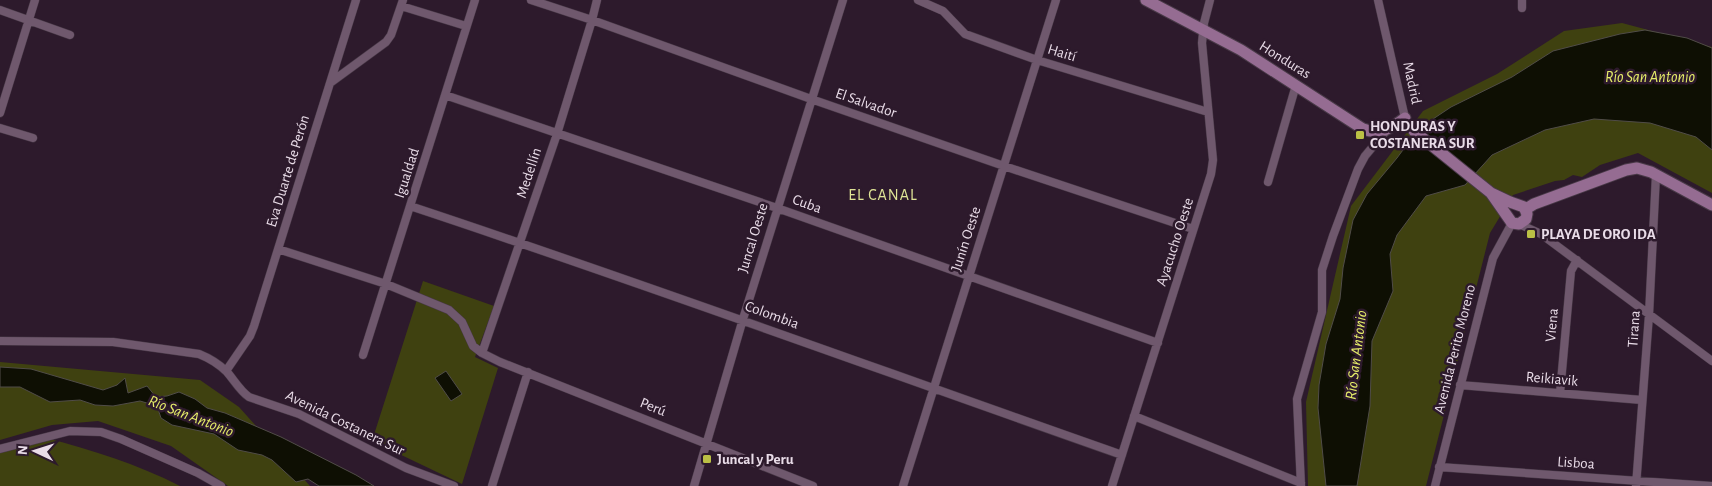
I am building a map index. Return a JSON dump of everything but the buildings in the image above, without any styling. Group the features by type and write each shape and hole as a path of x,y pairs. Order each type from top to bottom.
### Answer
{"main road":[{"name":"Honduras","path":"1146,0 1241,50 1363,129 1378,132 1386,131"},
{"path":"1386,131 1404,118"},
{"name":"Madrid","path":"1414,131 1488,190 1523,209"},
{"path":"1523,209 1524,222 1513,221 1509,209 1523,209 1626,170 1641,168 1712,205"},
{"name":"Madrid","path":"1488,190 1513,221"}],"street":[{"path":"0,113 35,0"},
{"name":"Eva Duarte de Perón","path":"226,371 250,336 356,0"},
{"name":"Igualdad","path":"363,355 475,0"},
{"name":"El Salvador","path":"530,0 592,20 1004,166 1193,228"},
{"name":"Medellín","path":"482,353 557,134 597,0"},
{"name":"Juncal Oeste","path":"694,486 777,208 843,0"},
{"name":"Haití","path":"918,0 943,11 965,34 1037,60 1208,112"},
{"name":"Junín Oeste","path":"903,486 1056,0"},
{"name":"Ayacucho Oeste","path":"1112,486 1211,174 1213,160 1202,43 1210,0"},
{"name":"Madrid","path":"1378,0 1404,118 1414,131"},
{"path":"330,83 386,42 391,35 402,3 466,26"},
{"path":"0,10 70,35"},
{"path":"1268,182 1296,85"},
{"name":"Cuba","path":"446,95 777,208 1158,343"},
{"path":"0,128 33,138"},
{"path":"1134,416 1301,484 1297,399 1322,312 1322,270 1358,169 1365,156 1386,131"},
{"name":"Tirana","path":"1636,483 1649,315 1656,175"},
{"name":"Colombia","path":"410,206 521,242 743,319 1122,455"},
{"path":"1523,209 1540,234"},
{"path":"1513,221 1540,234 1712,360"},
{"name":"Avenida Perito Moreno","path":"1435,486 1494,253 1513,221"},
{"path":"278,249 386,284 449,310 462,322 473,346 482,353"},
{"name":"Viena","path":"1560,393 1571,271 1577,260"},
{"name":"Avenida Costanera Sur","path":"0,341 93,341 134,344 198,354 209,358 226,371 244,394 249,397 299,414 406,468 454,486"},
{"name":"Perú","path":"482,353 813,486"},
{"path":"492,486 528,372"},
{"name":"Reikiavik","path":"1460,385 1642,400"},
{"path":"0,449 70,431 101,432 198,473 221,486"},
{"name":"Lisboa","path":"1439,467 1636,483 1711,486"}],"shaded area":[{"path":"1622,23 1712,47 1712,193 1638,153 1600,165 1582,177 1573,175 1564,180 1555,181 1513,195 1490,233 1426,486 1308,486 1306,402 1351,206 1423,111 1497,74 1564,31"},
{"path":"423,281 494,306 475,357 498,368 462,484 372,441"},
{"path":"0,362 200,380 239,407 310,486 228,486 171,446 98,421 52,425 0,440"},
{"path":"46,438 114,458 180,486 0,486 0,451"}],"water":[{"name":"Río San Antonio","path":"1645,30 1687,38 1712,48 1712,150 1696,137 1650,123 1594,119 1545,130 1492,155 1465,185 1426,196 1397,235 1390,254 1393,291 1372,341 1370,406 1357,486 1326,486 1318,408 1319,385 1326,344 1340,299 1343,268 1353,220 1367,194 1414,135 1451,107 1512,77 1553,51 1620,34"},
{"name":"Río San Antonio","path":"0,367 31,369 103,390 117,385 125,378 128,393 147,386 156,397 179,392 195,399 207,408 225,413 281,437 374,486 319,486 308,479 296,482 272,460 262,455 238,450 214,434 172,425 161,418 157,406 140,401 113,406 95,405 80,400 50,402 20,387 0,387"},
{"path":"446,371 462,394 451,401 435,378"}],"place":[{"name":"HONDURAS Y COSTANERA SUR","path":"1360,135"},
{"name":"PLAYA DE ORO IDA","path":"1531,234"},
{"name":"Juncal y Peru","path":"707,459"}],"district":[{"name":"EL CANAL","path":"883,195"}]}
